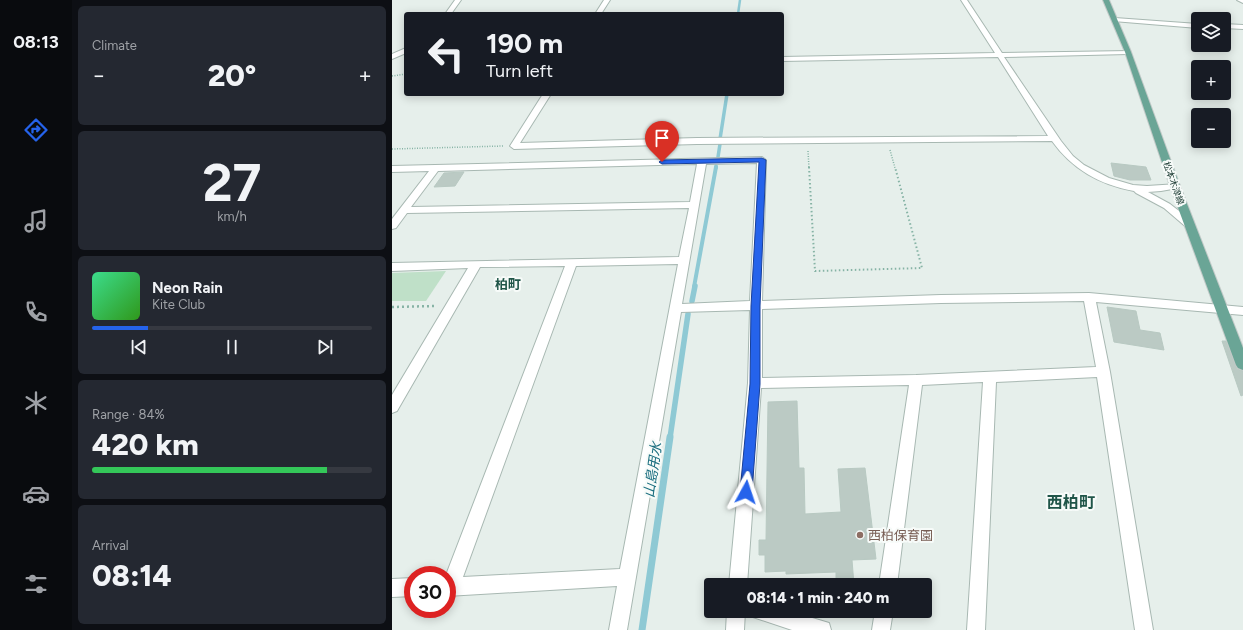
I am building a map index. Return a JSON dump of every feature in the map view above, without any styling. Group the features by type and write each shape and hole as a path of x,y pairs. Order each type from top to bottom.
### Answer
{"main road":[{"name":"松本木津線","path":"1106,0 1128,52 1175,186 1243,365"}],"street":[{"path":"449,12 458,0"},
{"path":"599,12 607,0"},
{"path":"964,0 1068,157 1087,171 1112,182 1134,189 1167,206 1190,224"},
{"path":"1115,20 1191,25"},
{"path":"1231,26 1243,26"},
{"path":"392,57 404,51"},
{"path":"784,59 1128,52"},
{"path":"514,146 546,96"},
{"path":"514,146 807,140 1054,138"},
{"path":"392,169 762,160 756,306 755,384 739,578"},
{"path":"618,630 702,161"},
{"path":"392,226 436,168"},
{"path":"1134,189 1162,190 1175,186"},
{"path":"404,210 695,205"},
{"path":"392,267 685,260"},
{"path":"456,568 572,262"},
{"path":"392,407 476,264"},
{"path":"1089,297 1103,372 1144,630"},
{"path":"676,308 941,299 1089,297 1243,311"},
{"path":"755,384 916,380 1103,372"},
{"path":"976,630 990,377"},
{"path":"889,578 916,380"},
{"path":"456,586 628,577"},
{"path":"392,588 404,587"},
{"path":"735,630 736,618"},
{"path":"782,618 822,630"},
{"path":"881,630 883,618"}],"path":[{"path":"392,76 404,74"},
{"path":"807,140 816,271 922,268 887,140"},
{"path":"392,149 514,146"},
{"path":"392,307 451,305"}],"green space":[{"path":"446,271 426,301 392,301 392,273"}],"building":[{"path":"1111,163 1146,167 1151,180 1130,180 1114,176"},
{"path":"464,172 455,186 434,187 444,173"},
{"path":"1107,307 1136,311 1140,330 1160,333 1164,350 1114,342"},
{"path":"1222,341 1226,341 1237,369 1243,371 1243,395 1241,396"},
{"path":"797,401 799,468 804,468 805,514 841,512 838,469 865,468 876,559 852,560 853,578 836,578 836,572 786,574 786,571 765,572 765,555 759,555 759,540 766,540 768,402"}],"waterway":[{"name":"山島用水","path":"738,12 740,0"},
{"name":"山島用水","path":"720,139 727,96"},
{"name":"山島用水","path":"718,157 720,144"},
{"name":"山島用水","path":"694,287 716,167"},
{"name":"山島用水","path":"692,301 695,286"},
{"name":"山島用水","path":"670,438 688,314"},
{"name":"山島用水","path":"642,630 670,437"}],"place":[{"name":"西柏保育園","path":"860,535"}],"district":[{"name":"柏町","path":"508,284"},
{"name":"西柏町","path":"1071,502"}],"route":[{"path":"662,162 762,160 756,306 755,384 746,492"}]}
